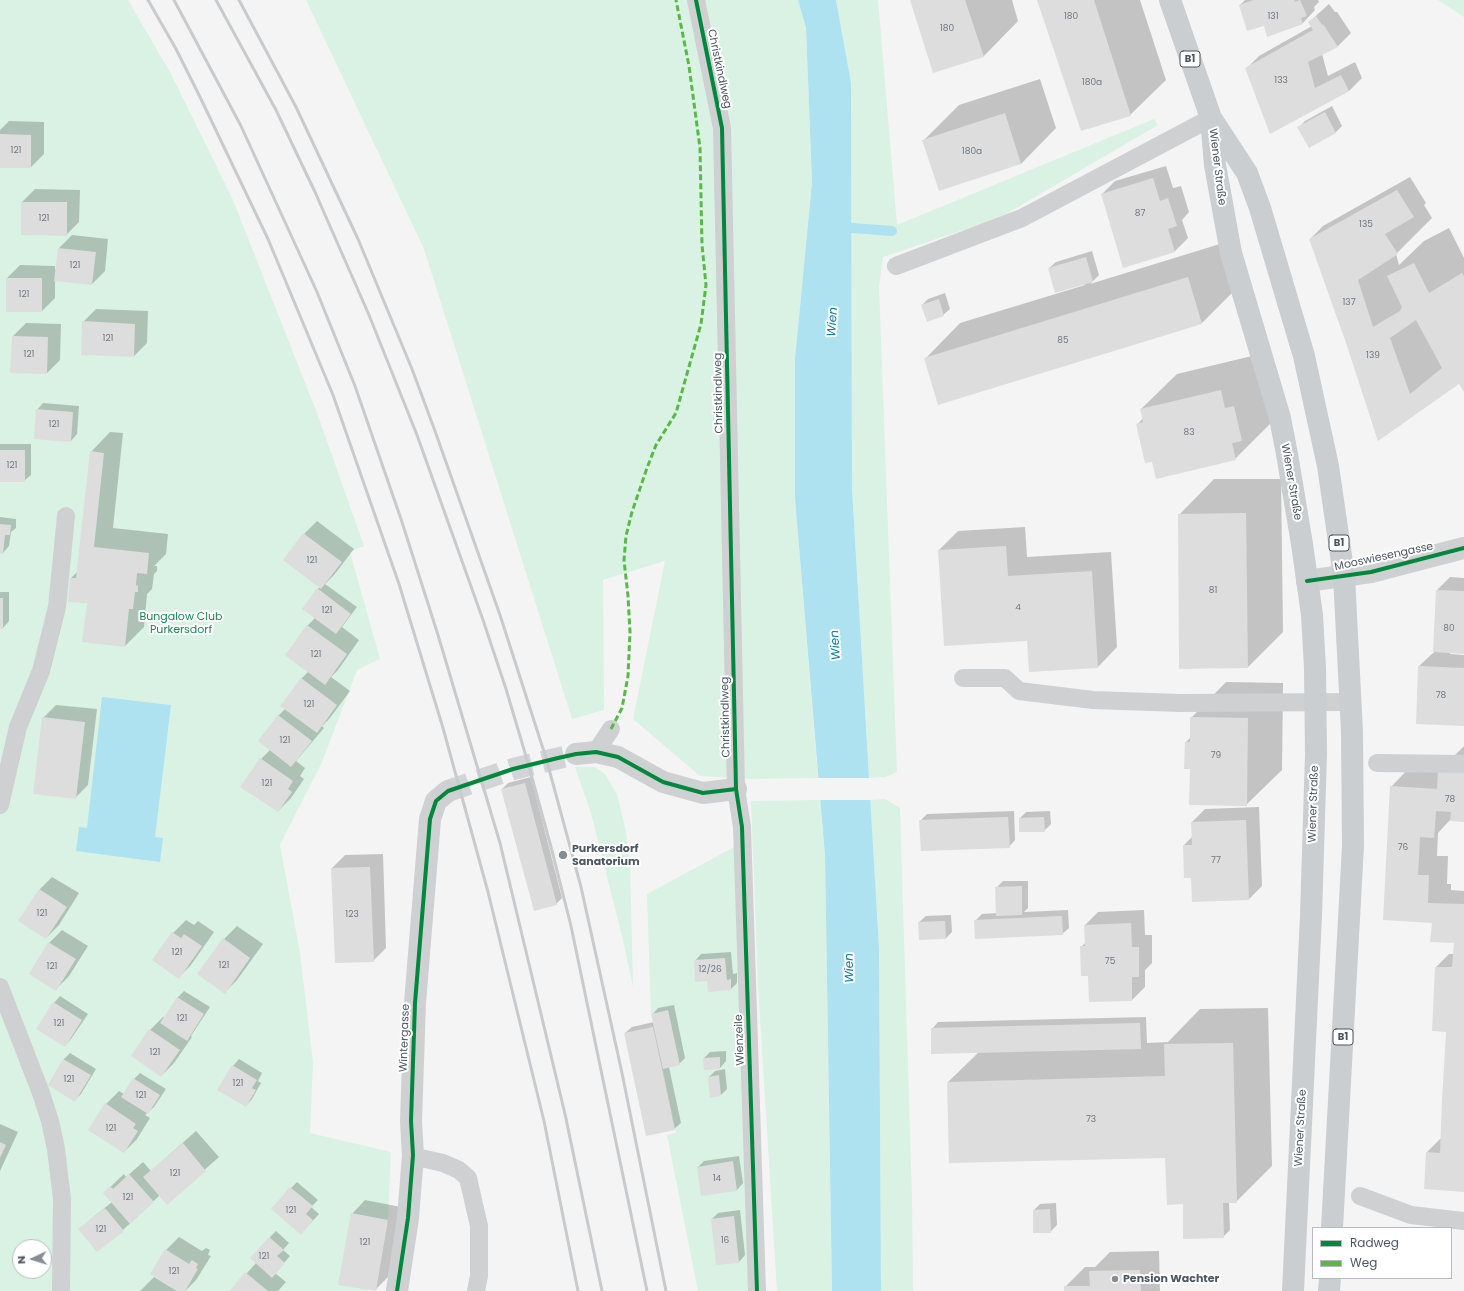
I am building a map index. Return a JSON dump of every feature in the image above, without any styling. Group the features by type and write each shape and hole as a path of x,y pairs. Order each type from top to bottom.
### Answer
{"main road":[{"name":"B1","path":"1170,0 1211,118"},
{"name":"Wiener Straße","path":"1211,118 1250,180 1260,208 1304,356 1328,466 1344,576 1352,732 1353,846 1332,1227"},
{"name":"Wiener Straße","path":"1211,118 1215,165 1231,253 1280,418 1307,581 1312,623 1315,668 1316,754 1312,916 1293,1291"},
{"path":"1329,1291 1330,1279"}],"street":[{"name":"Mooswiesengasse","path":"1307,581 1371,572 1464,548"},
{"path":"586,753 618,757 663,782 703,793 736,789"},
{"name":"Wintergasse","path":"397,1291 408,1218 413,1155 411,1121 415,1003 430,819 436,801 448,791"}],"lane":[{"name":"Christkindlweg","path":"696,0 722,128 736,789"},
{"path":"896,266 1022,218 1211,118"},
{"path":"0,805 18,726 41,671 57,607 66,516"},
{"path":"963,678 1005,678 1019,691 1093,700 1180,703 1350,702"},
{"path":"586,753 611,729"},
{"path":"1377,763 1464,764"},
{"name":"Wienzeile","path":"736,789 742,827 757,1291"},
{"path":"0,987 41,1093 50,1121 56,1149 62,1199 61,1291"},
{"path":"413,1155 443,1163 459,1170 468,1178 479,1226 479,1276 476,1291"},
{"path":"1360,1196 1412,1215 1464,1221"}],"green space":[{"name":"Bungalow Club Purkersdorf","path":"0,0 128,0 171,74 233,200 317,413 364,546 350,552 380,659 357,670 322,762 280,845 300,953 313,1062 310,1133 391,1152 388,1220 376,1291 0,1291"},
{"path":"306,0 798,0 806,28 812,182 795,359 795,499 818,778 752,779 700,776 633,719 665,561 603,580 604,710 572,719 424,249"},
{"path":"836,0 878,0 897,225 1154,119 1158,125 999,218 883,257 879,286 897,772 885,777 869,778 852,488 851,84"},
{"path":"1438,0 1464,0 1464,17"},
{"path":"575,767 595,767 605,774 617,794 626,832 630,861 633,987 623,940 591,813"},
{"path":"885,799 900,808 912,1197 913,1291 881,1291 879,948 870,800"},
{"path":"820,800 825,856 832,1291 777,1291 758,985 751,801"},
{"path":"738,845 751,1291 698,1291 667,1135 676,1133 663,1069 679,1065 667,1011 651,1014 647,894"}],"water":[{"name":"Wien","path":"798,0 836,0 851,83 852,488 879,948 881,1291 832,1291 825,856 795,499 795,359 812,182 806,28"},
{"path":"102,697 171,705 155,837 163,838 160,862 76,851 79,827 87,828"}],"pier":[{"path":"816,778 871,778 872,800 818,800"}],"building":[{"path":"910,0 965,0 984,57 933,73"},
{"path":"1037,0 1094,0 1131,116 1081,131"},
{"path":"1254,0 1294,0 1295,2 1300,0 1307,16 1301,18 1303,24 1267,37 1264,26 1247,31 1239,5"},
{"path":"1316,16 1338,47 1308,62 1315,88 1341,75 1349,91 1270,134 1245,68 1313,30 1308,22"},
{"path":"1325,112 1336,133 1309,148 1297,127"},
{"path":"1005,113 1021,164 939,191 922,140"},
{"path":"0,134 31,135 31,168 0,168"},
{"path":"1153,178 1160,201 1168,198 1177,226 1168,229 1175,252 1123,268 1101,194"},
{"path":"1397,190 1414,217 1385,234 1398,254 1358,280 1373,327 1400,311 1402,307 1387,276 1414,263 1429,293 1462,273 1464,277 1464,392 1459,384 1378,441 1346,343 1309,239","holes":["1416,320 1442,368 1410,394 1390,338"]},
{"path":"21,202 67,202 67,236 21,235"},
{"path":"58,248 96,252 92,285 54,281"},
{"path":"1086,257 1093,282 1055,293 1048,268"},
{"path":"1188,277 1202,324 938,405 924,358"},
{"path":"6,278 42,278 42,312 6,312"},
{"path":"939,299 944,316 927,322 921,305"},
{"path":"82,321 135,324 134,357 81,355"},
{"path":"12,336 48,337 47,374 10,373"},
{"path":"1221,390 1225,408 1234,406 1242,441 1232,443 1236,460 1156,479 1152,462 1145,463 1136,424 1143,422 1140,409"},
{"path":"36,409 73,412 71,442 34,439"},
{"path":"0,450 25,450 25,482 0,482"},
{"path":"90,451 104,453 94,547 149,553 147,574 137,573 136,585 138,586 138,592 135,592 133,609 129,609 125,647 82,642 87,603 68,602 70,578 76,578"},
{"path":"1246,513 1248,668 1179,669 1178,514"},
{"path":"0,524 11,525 10,535 5,535 3,554 0,553"},
{"path":"303,533 342,562 321,589 283,560"},
{"path":"1006,546 1008,576 1092,571 1098,668 1029,672 1027,641 944,646 938,550"},
{"path":"317,588 351,614 336,634 302,609"},
{"path":"1436,590 1464,591 1464,654 1433,652"},
{"path":"0,598 3,598 3,629 0,629"},
{"path":"307,625 347,654 325,685 285,655"},
{"path":"1418,666 1464,668 1464,726 1416,724"},
{"path":"301,678 337,705 317,733 280,706"},
{"path":"278,715 312,741 291,767 258,741"},
{"path":"42,717 85,722 76,799 33,794"},
{"path":"1190,717 1248,718 1247,806 1189,805 1190,769 1184,769 1185,742 1190,742"},
{"path":"260,758 293,781 288,789 292,792 278,812 240,787"},
{"path":"1438,771 1464,772 1464,822 1450,821 1451,812 1436,811 1434,838 1420,837 1418,875 1429,875 1428,903 1464,904 1464,1192 1424,1189 1426,1152 1440,1153 1446,1032 1432,1031 1435,967 1452,967 1454,943 1430,942 1432,923 1383,920 1390,786 1437,789"},
{"path":"525,783 557,905 534,911 501,789"},
{"path":"1008,817 1010,848 921,851 919,820"},
{"path":"1044,817 1045,832 1019,832 1019,818"},
{"path":"1246,820 1249,900 1192,902 1191,878 1184,878 1183,845 1192,845 1191,822"},
{"path":"370,867 374,962 335,963 331,868"},
{"path":"1022,886 1022,915 996,916 995,887"},
{"path":"39,889 67,907 46,939 18,921"},
{"path":"1062,916 1063,935 975,939 974,920"},
{"path":"945,921 946,939 919,940 918,922"},
{"path":"1131,923 1132,947 1139,947 1139,977 1132,977 1132,1001 1089,1002 1088,976 1081,976 1080,946 1085,946 1084,925"},
{"path":"172,932 181,938 184,934 202,946 179,979 152,960"},
{"path":"223,938 250,958 225,994 197,974"},
{"path":"48,942 76,959 56,991 29,974"},
{"path":"725,958 727,980 731,979 731,990 708,992 707,981 695,982 694,960"},
{"path":"177,997 204,1014 187,1041 160,1023"},
{"path":"53,1002 82,1020 65,1047 36,1029"},
{"path":"668,1010 680,1065 663,1069 651,1014"},
{"path":"1140,1023 1141,1049 931,1054 931,1028"},
{"path":"653,1027 675,1130 646,1136 624,1033"},
{"path":"149,1029 180,1050 161,1077 131,1056"},
{"path":"1233,1043 1237,1203 1223,1203 1224,1238 1183,1239 1183,1204 1167,1205 1165,1158 949,1163 947,1082 1165,1076 1164,1044"},
{"path":"720,1057 720,1069 704,1070 703,1058"},
{"path":"63,1059 91,1075 75,1102 48,1085"},
{"path":"232,1065 257,1080 252,1088 256,1090 246,1107 217,1090"},
{"path":"719,1075 721,1096 710,1098 708,1077"},
{"path":"133,1078 160,1095 148,1114 121,1097"},
{"path":"105,1103 136,1124 133,1128 138,1131 124,1153 88,1130"},
{"path":"0,1142 6,1145 0,1158"},
{"path":"183,1143 206,1171 167,1205 143,1177"},
{"path":"733,1161 737,1191 701,1196 697,1167"},
{"path":"129,1174 154,1202 130,1224 103,1193 110,1186 113,1189"},
{"path":"290,1187 313,1206 306,1214 313,1220 301,1235 271,1209"},
{"path":"105,1208 124,1231 97,1252 78,1229"},
{"path":"1050,1209 1051,1233 1033,1233 1033,1210"},
{"path":"351,1213 388,1220 376,1291 338,1285"},
{"path":"734,1216 739,1263 716,1265 711,1219"},
{"path":"269,1237 284,1250 277,1256 285,1263 272,1278 250,1258"},
{"path":"165,1249 189,1264 192,1260 198,1264 196,1268 198,1269 185,1291 178,1291 150,1274"},
{"name":"Pension Wachter","path":"1140,1270 1141,1291 1064,1291 1064,1286 1090,1286 1089,1271"},
{"path":"245,1272 268,1291 230,1291"}],"waterway":[{"path":"839,227 892,231"}],"tunnel":[{"path":"448,791 513,769 576,754"}],"railway":[{"path":"148,0 176,49 268,239 333,395 399,584 443,728 488,892 544,1121 578,1291"},
{"path":"174,0 241,126 317,292 355,386 401,519 438,635 500,843 565,1114 602,1291"},
{"path":"216,0 276,110 315,192 369,315 417,435 483,620 506,689 528,763 571,926 647,1291"},
{"path":"239,0 296,107 358,239 412,369 500,615 546,758 581,887 622,1073 666,1291"}],"marked path":[{"path":"611,729 622,708 628,676 630,632 624,560 626,536 632,512 656,445 676,413 701,324 706,285 702,245 700,148 689,66 676,0"}],"cycle path":[{"path":"696,0 722,128 736,789 742,827 757,1291"},
{"path":"1307,581 1371,572 1464,548"},
{"path":"397,1291 408,1218 413,1155 411,1121 415,1003 430,819 436,801 448,791 513,769 576,754 596,752 618,757 663,782 703,793 736,789"}],"place":[{"name":"Purkersdorf Sanatorium","path":"563,855"},
{"name":"Pension Wachter","path":"1115,1279"}]}
